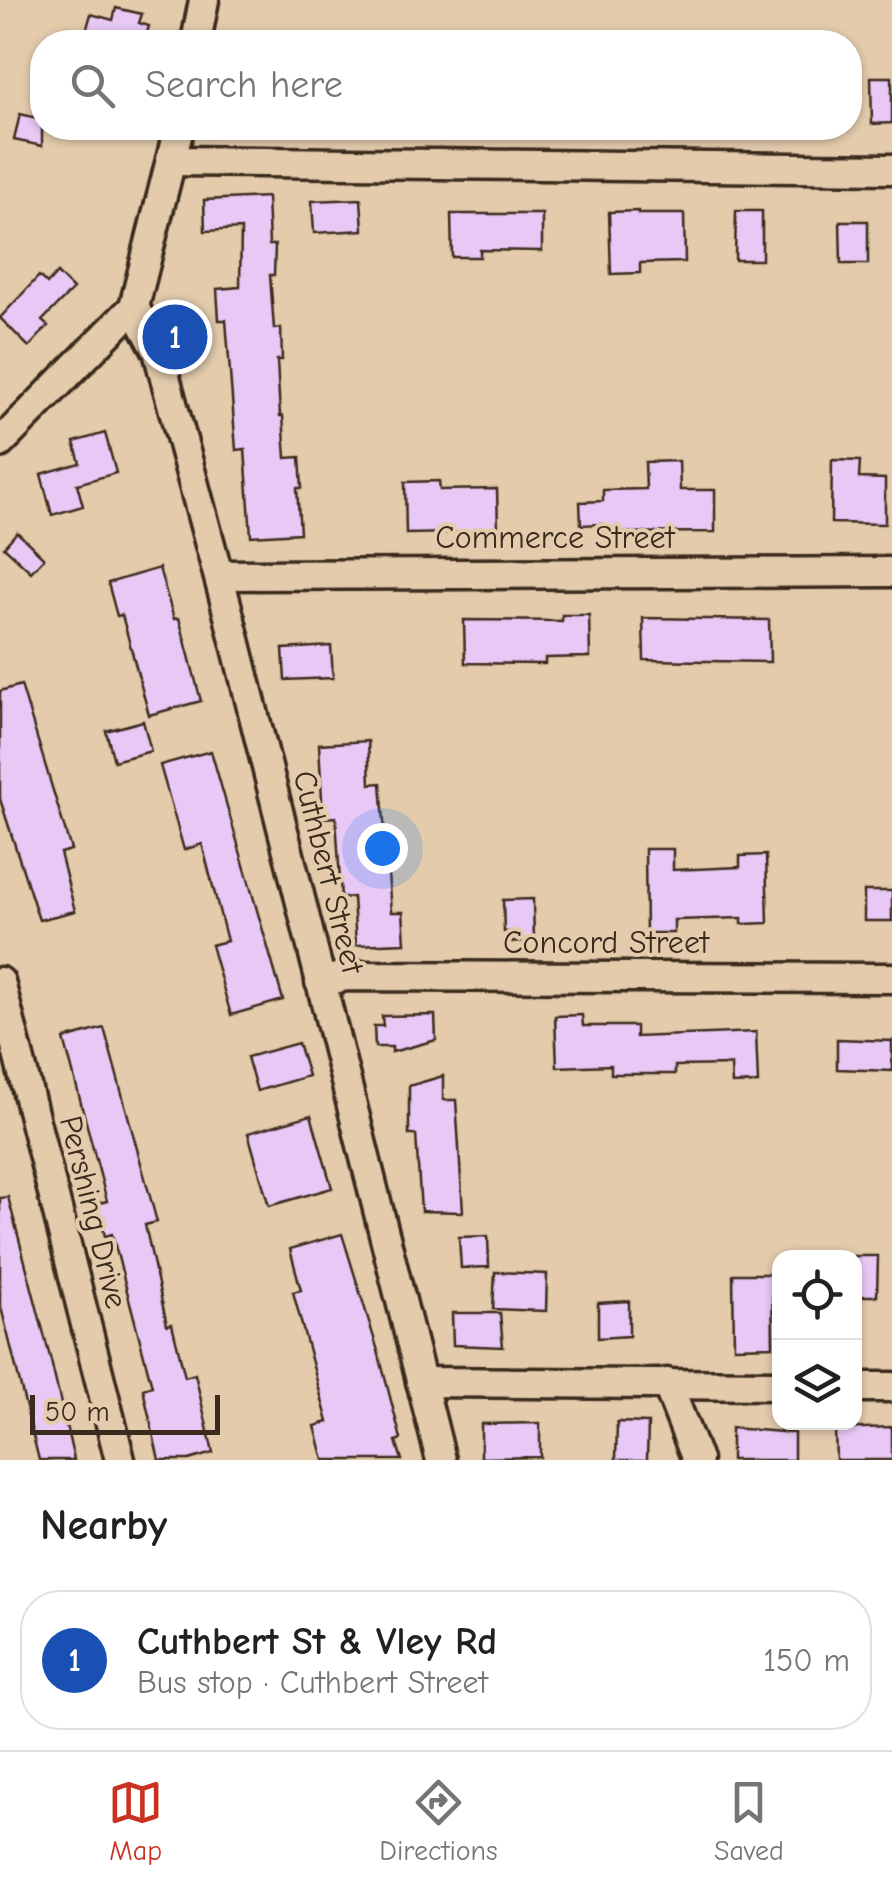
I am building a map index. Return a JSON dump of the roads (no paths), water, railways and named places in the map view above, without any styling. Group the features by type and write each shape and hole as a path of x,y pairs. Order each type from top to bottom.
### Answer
{"street":[{"path":"198,30 204,0"},
{"path":"0,444 134,307 176,140"},
{"path":"172,161 892,169"},
{"name":"Cuthbert Street","path":"134,307 158,351 219,575 441,1460"},
{"name":"Commerce Street","path":"219,575 892,572"},
{"name":"Concord Street","path":"320,982 346,976 892,978"},
{"name":"Pershing Drive","path":"0,982 120,1460"},
{"path":"421,1382 772,1385"},
{"path":"667,1383 697,1460"},
{"path":"862,1387 892,1387"}],"place":[{"name":"Cuthbert St & Vley Rd","path":"175,337"}]}
